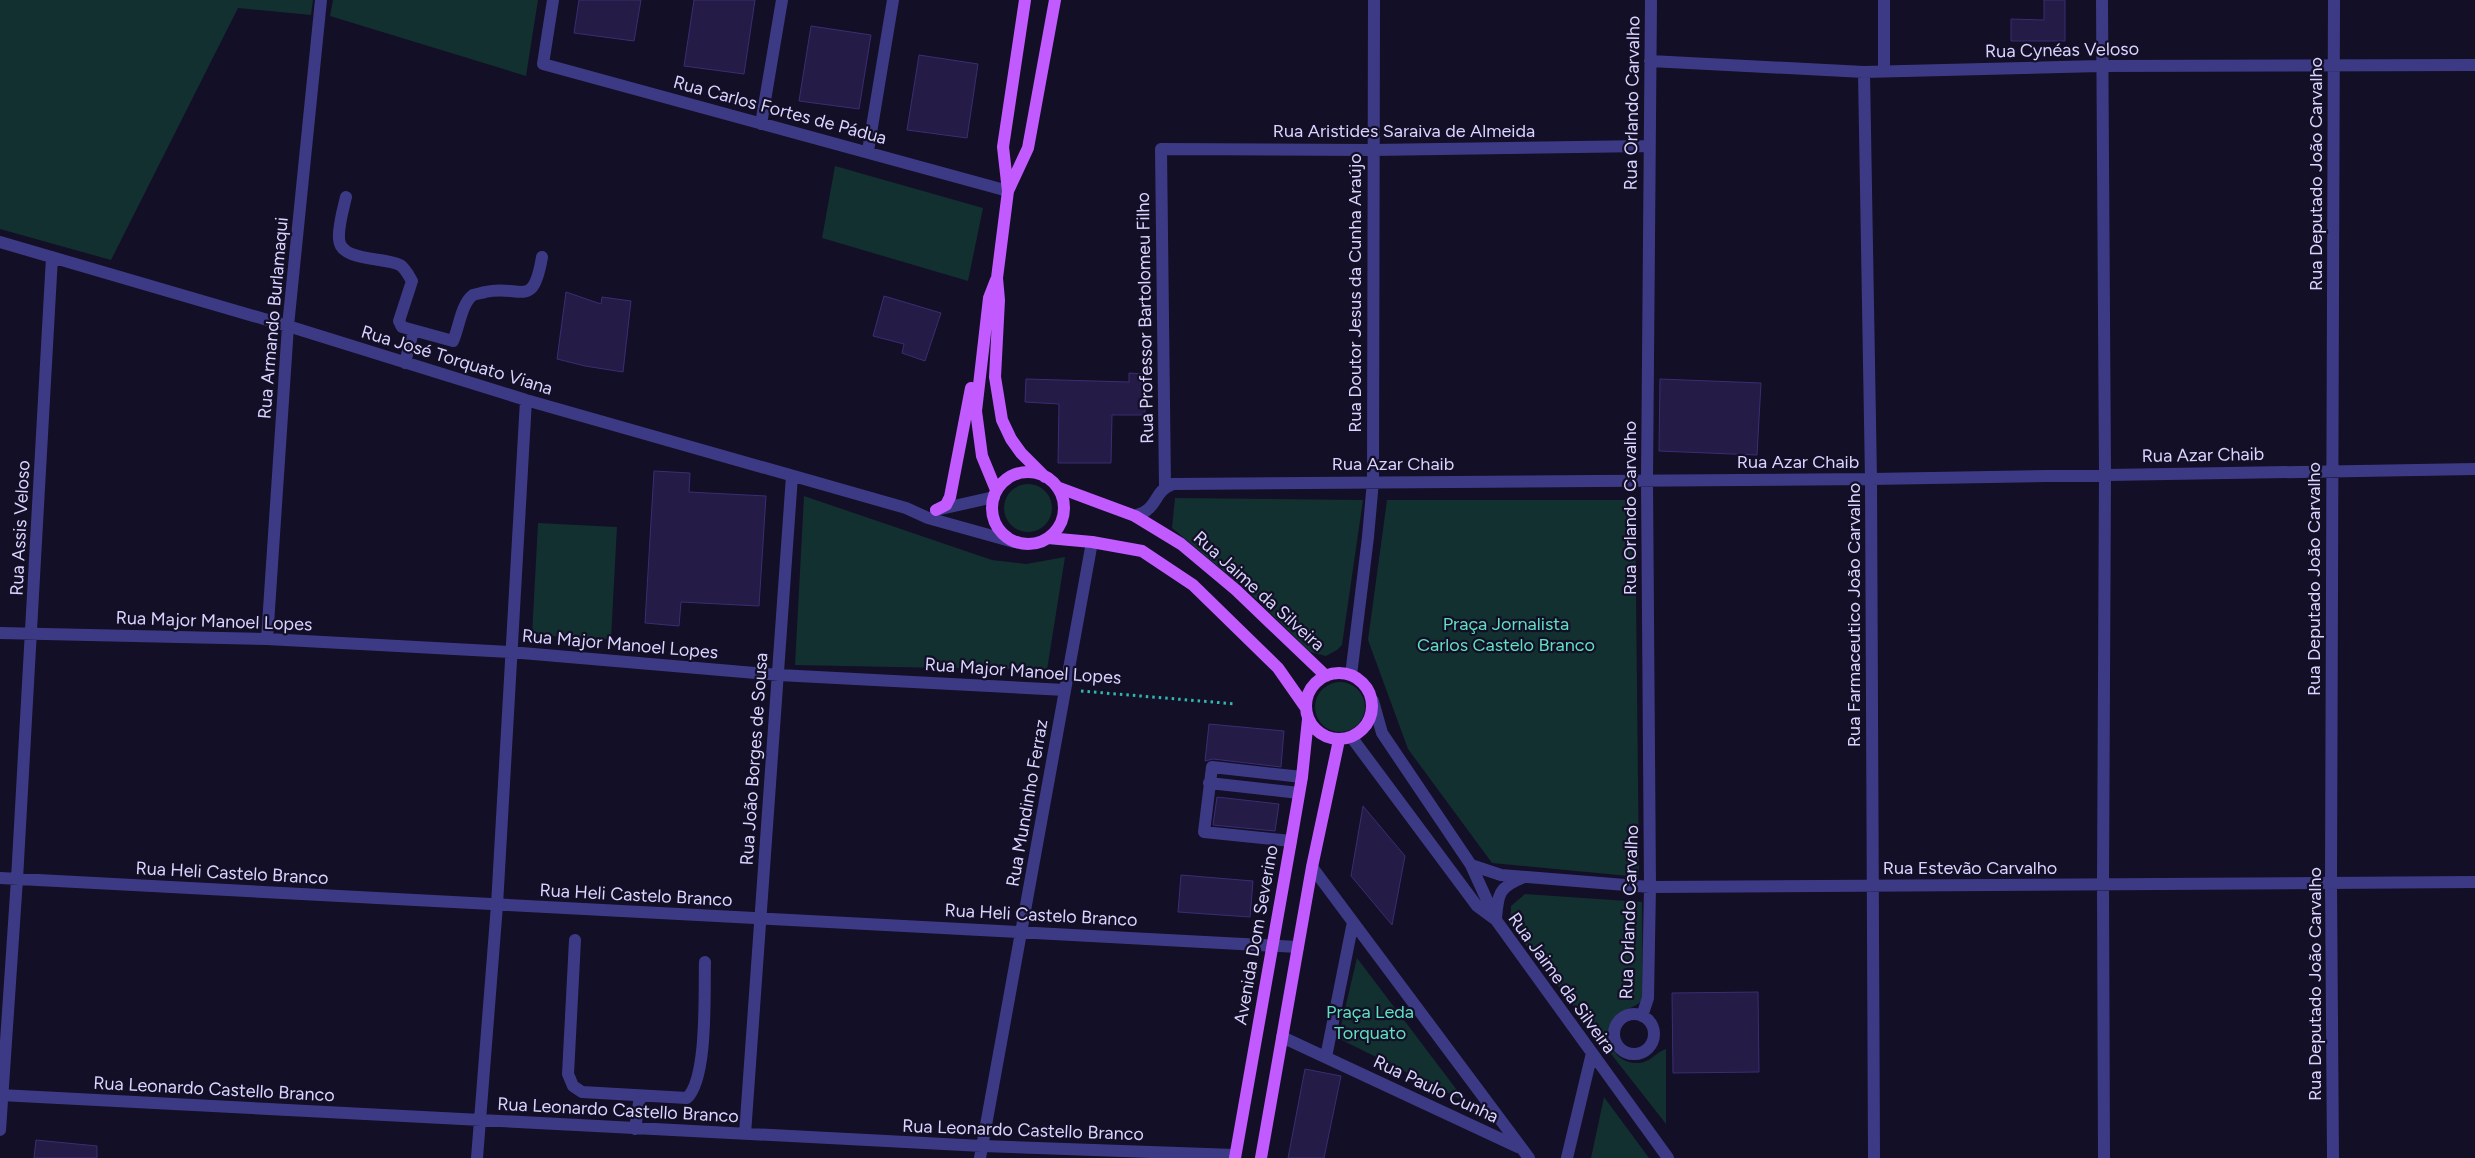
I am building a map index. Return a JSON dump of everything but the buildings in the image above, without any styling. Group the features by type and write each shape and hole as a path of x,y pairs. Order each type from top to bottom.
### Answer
{"main road":[{"path":"997,278 989,298 976,411 982,456 995,494 993,513 998,528 1014,542 1032,544 1048,538 1057,530 1063,518 1063,499 1057,487 1021,453 1011,440 1002,420 995,377 999,300 997,278 1008,191 1003,147 1025,0"},
{"path":"1008,191 1028,148 1055,0"},
{"path":"936,510 946,505 950,496 968,402 983,350"},
{"path":"995,494 1015,475 1025,472 1045,477"},
{"name":"Rua Jaime da Silveira","path":"1057,487 1135,516 1181,544 1202,560 1326,676"},
{"path":"1048,538 1092,542 1142,551 1193,586 1278,668 1307,714 1320,734 1345,739 1361,732 1368,723 1373,701 1368,688 1351,675 1342,673 1326,676 1311,689 1307,714"},
{"name":"Avenida Dom Severino","path":"1235,1157 1271,944 1302,777 1307,714"},
{"path":"1260,1158 1312,867 1345,739"}],"street":[{"name":"Rua Armando Burlamaqui","path":"267,639 288,326 321,0"},
{"name":"Rua Carlos Fortes de Pádua","path":"553,0 543,64 761,124 869,147 1008,191"},
{"path":"761,124 782,0"},
{"path":"869,147 893,0"},
{"name":"Rua Doutor Jesus da Cunha Araújo","path":"1351,675 1368,537 1372,481 1374,0"},
{"name":"Rua Orlando Carvalho","path":"1642,1016 1648,998 1650,886 1647,480 1648,146 1651,0"},
{"path":"1884,0 1884,71"},
{"path":"2102,0 2105,474 2104,1158"},
{"name":"Rua Deputado João Carvalho","path":"2333,1158 2331,884 2334,0"},
{"name":"Rua Cynéas Veloso","path":"1650,61 1864,72 2101,66 2475,65"},
{"name":"Rua Farmaceutico João Carvalho","path":"1864,72 1871,479 1874,1158"},
{"name":"Rua Aristides Saraiva de Almeida","path":"1161,149 1372,150 1648,146"},
{"name":"Rua Professor Bartolomeu Filho","path":"1161,149 1165,487"},
{"path":"346,197 339,238 340,245 347,253 400,265 408,274 412,281 400,321 402,327 413,331 453,341 465,306 473,295 487,291 522,293 532,289 539,275 542,257"},
{"name":"Rua José Torquato Viana","path":"0,242 288,326 526,400 906,508 928,518 1014,542"},
{"name":"Rua Assis Veloso","path":"0,1130 32,634 52,257"},
{"path":"405,363 413,331"},
{"path":"477,1158 497,905 510,652 526,400"},
{"name":"Rua Azar Chaib","path":"1165,487 1173,484 1372,481 1871,479 2475,469"},
{"name":"Rua João Borges de Sousa","path":"745,1134 792,476"},
{"path":"1135,516 1148,510 1165,487"},
{"name":"Rua José Torquato Viana","path":"906,508 936,510 995,494"},
{"name":"Rua Mundinho Ferraz","path":"981,1152 1092,542"},
{"name":"Rua Major Manoel Lopes","path":"0,633 267,639 510,652 779,675 1065,690"},
{"path":"1373,701 1382,733 1471,865 1496,920"},
{"name":"Rua Jaime da Silveira","path":"1345,739 1477,906 1496,920 1668,1158"},
{"path":"1291,841 1204,832 1209,783 1212,767 1302,777"},
{"path":"1209,783 1299,793"},
{"path":"1471,865 1501,875 1527,877"},
{"path":"1312,867 1524,1153"},
{"name":"Rua Estevão Carvalho","path":"1496,920 1498,898 1506,884 1527,877 1650,886 2475,882"},
{"name":"Rua Heli Castelo Branco","path":"0,878 1271,944 1298,947"},
{"path":"1326,1057 1353,922"},
{"path":"575,940 568,1074 573,1086 582,1092 686,1098 693,1092 701,1063 705,962"},
{"name":"Rua Paulo Cunha","path":"1282,1037 1524,1153"},
{"path":"1567,1158 1592,1053"},
{"name":"Rua Leonardo Castello Branco","path":"1,1095 745,1134 981,1152 1235,1157"},
{"path":"636,1129 640,1096"}],"path":[{"name":"Rua Major Manoel Lopes","path":"1065,690 1236,704"}],"green space":[{"path":"0,0 313,0 311,15 238,8 111,260 0,229"},
{"path":"333,0 538,0 526,76 330,16"},
{"path":"835,166 983,208 968,281 822,238"},
{"path":"1023,484 1033,484 1045,491 1052,503 1052,513 1045,525 1033,532 1023,532 1015,528 1008,521 1004,513 1004,503 1008,495 1015,488"},
{"path":"804,496 992,560 1026,564 1065,557 1047,670 795,665"},
{"path":"1175,498 1363,500 1342,645 1326,656 1310,652 1251,594 1172,528"},
{"name":"Praça Jornalista Carlos Castelo Branco","path":"1387,500 1635,500 1639,877 1492,863 1408,749 1368,640"},
{"path":"538,523 617,527 611,639 532,635"},
{"path":"1340,682 1358,689 1365,707 1358,725 1340,732 1322,725 1315,707 1322,689"},
{"path":"1525,894 1642,902 1643,999 1640,1003 1615,1017 1609,1028 1608,1036 1613,1050 1618,1056 1631,1063 1647,1061 1666,1049 1666,1124 1510,925 1511,906"},
{"name":"Praça Leda Torquato","path":"1357,958 1466,1102 1338,1038"},
{"path":"1604,1097 1649,1158 1591,1158"}]}
